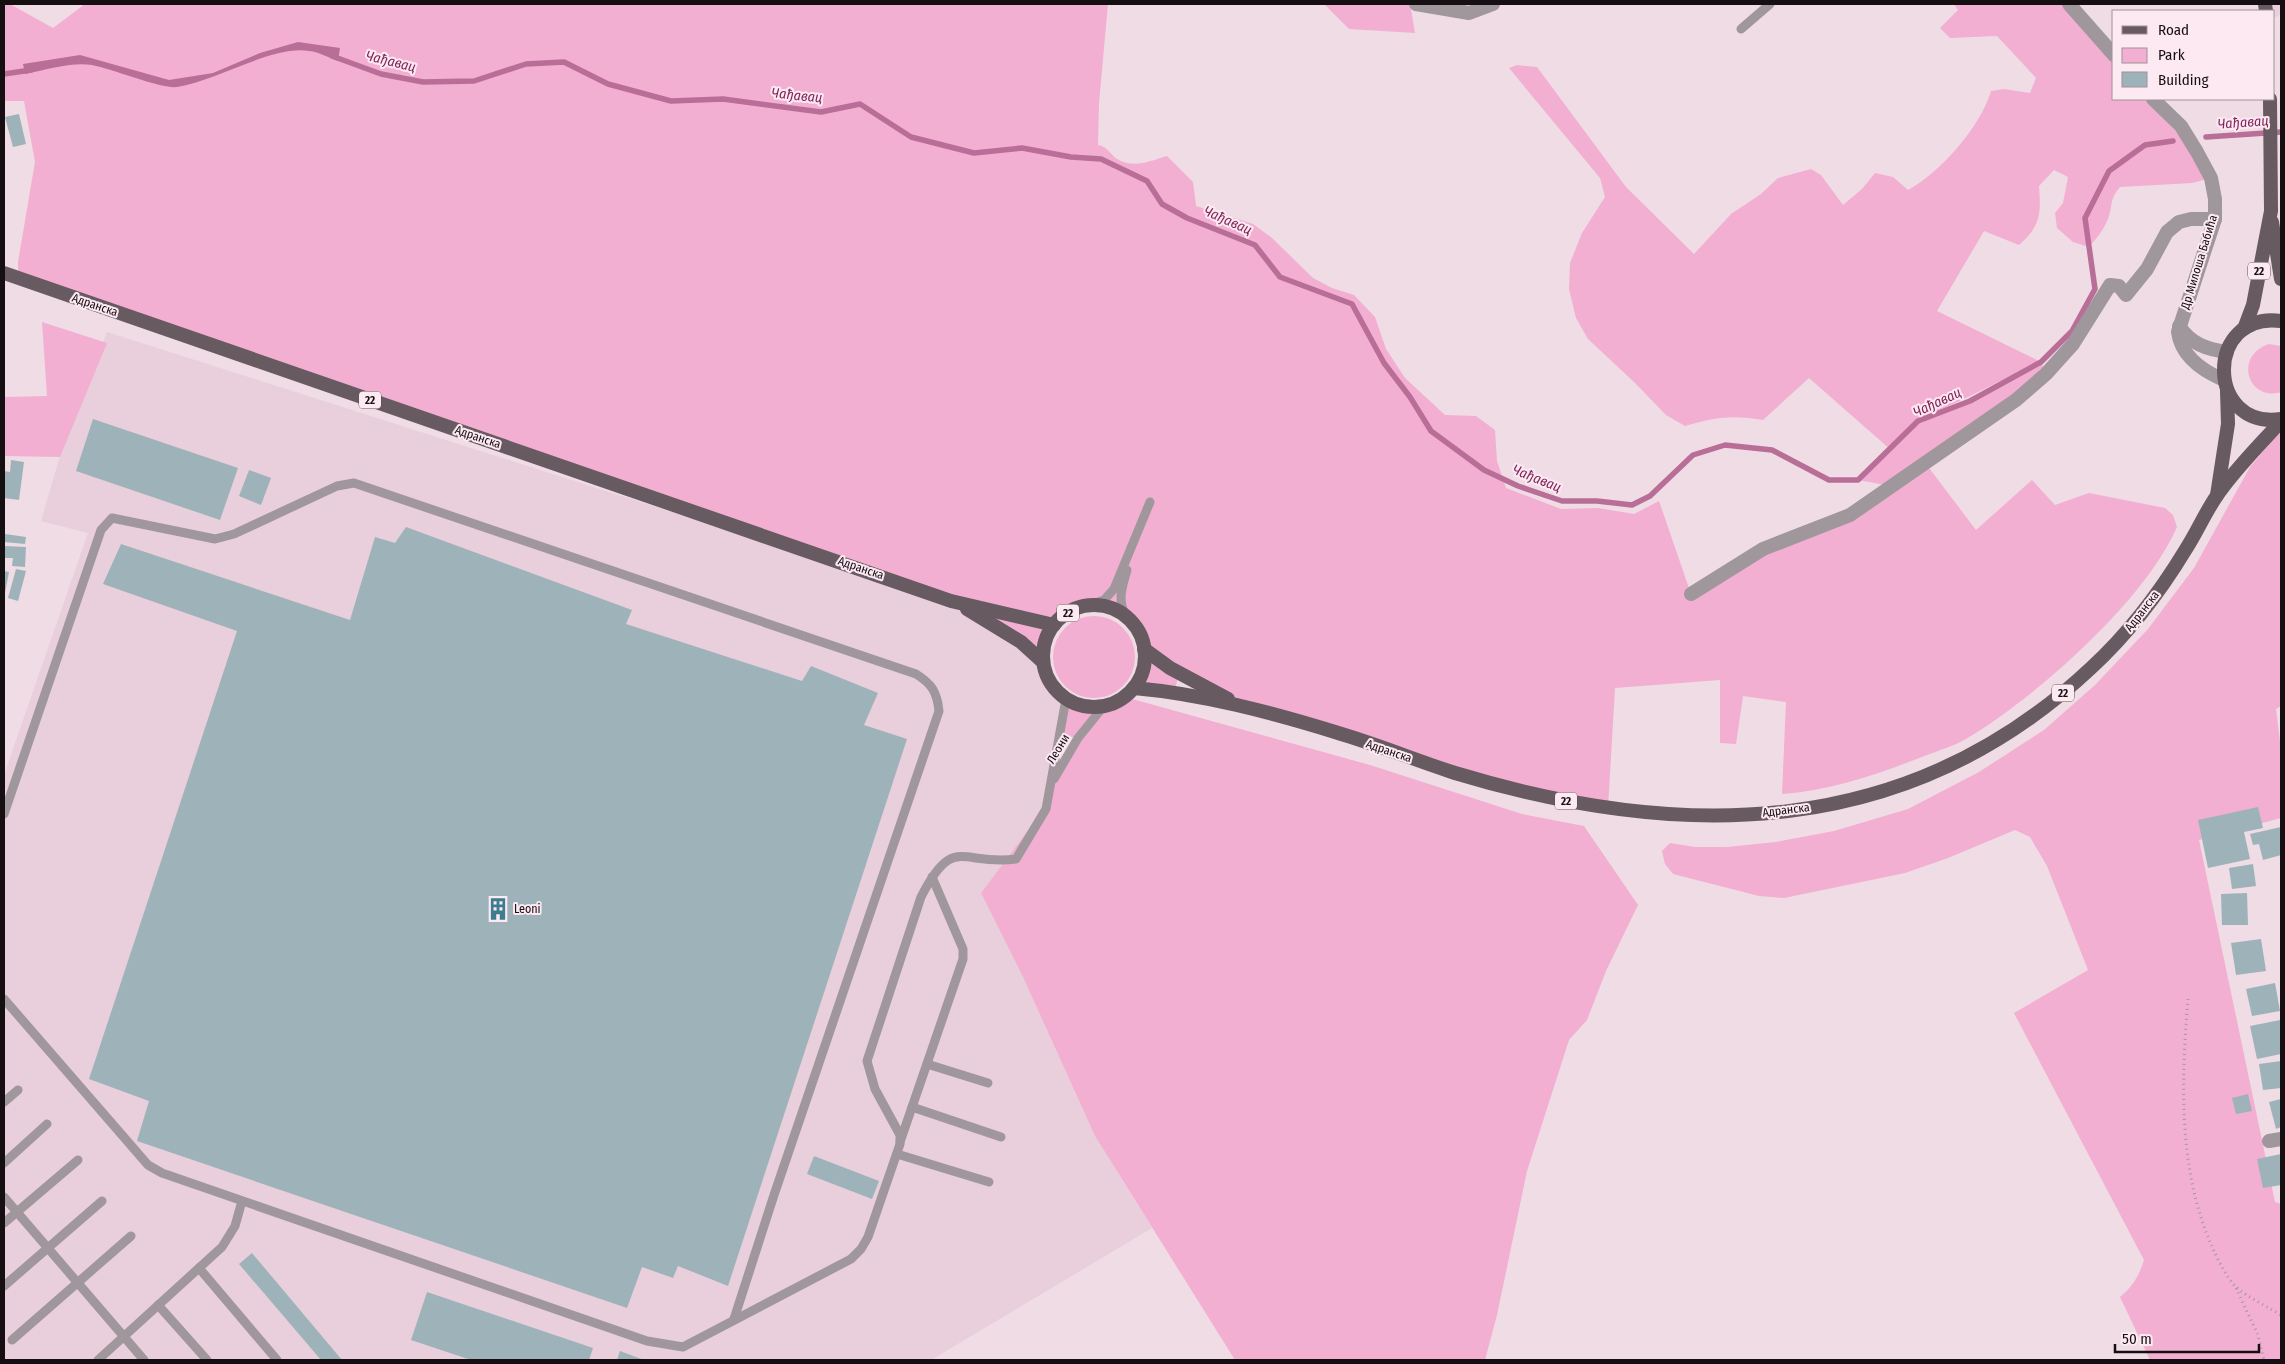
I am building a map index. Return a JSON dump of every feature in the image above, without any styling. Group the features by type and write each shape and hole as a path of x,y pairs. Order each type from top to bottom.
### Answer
{"main road":[{"name":"22","path":"2271,106 2270,211 2253,305 2244,329 2231,343 2223,371 2226,385 2236,404 2250,414 2267,419 2281,420"},
{"name":"22","path":"2270,211 2281,279"},
{"name":"Адранска","path":"4,273 951,600 1054,624"},
{"path":"2244,329 2261,322 2281,322"},
{"name":"Адранска","path":"2217,494 2228,424 2226,385"},
{"name":"Адранска","path":"1134,688 1174,692 1242,707 1335,732 1465,776 1519,790 1608,808 1695,817 1737,816 1815,807 1857,798 1923,778 1970,756 2015,729 2056,700 2117,642 2151,601 2186,550 2217,494 2281,420"},
{"name":"Адранска","path":"951,600 1011,635 1043,662"},
{"name":"22","path":"1066,699 1053,688 1043,662 1046,639 1054,624 1064,615 1076,608 1090,605 1115,610 1135,626 1144,648"},
{"path":"1066,699 1081,706 1103,707 1120,700 1134,688 1144,666 1144,648"},
{"name":"Адранска","path":"1144,648 1170,668 1242,707"}],"street":[{"path":"1416,4 1469,13 1493,4"},
{"path":"2069,4 2112,53"},
{"name":"Др Милоша Бабића","path":"2154,100 2181,126 2211,178 2215,199 2215,219 2179,326 2178,338 2185,353 2205,371 2226,385"},
{"path":"1691,594 1764,548 1850,515 1931,460 1974,427 2016,400 2046,374 2073,344 2110,285 2118,286 2126,295 2147,269 2168,232 2179,222 2191,219 2215,219"},
{"name":"Др Милоша Бабића","path":"2179,326 2200,345 2227,352"}],"lane":[{"path":"1741,29 1770,4"},
{"path":"4,814 101,530 112,518 215,539 234,534 337,486 354,483 916,674 931,684 938,698 939,711 734,1319"},
{"path":"1090,605 1104,600 1114,589 1150,502"},
{"path":"1126,617 1120,606 1121,591 1137,536"},
{"name":"Леони","path":"1051,784 1066,699"},
{"name":"Леони","path":"1051,784 1078,738 1103,707"},
{"path":"900,1144 900,1135 875,1089 867,1061 921,898 932,877 949,858 959,856 1016,859 1046,809 1051,784"},
{"path":"4,999 148,1165 162,1173 666,1346 683,1347 851,1258 861,1249 868,1237 963,959 963,949 932,877"},
{"path":"927,1064 988,1083"},
{"path":"4,1102 18,1090"},
{"path":"912,1107 1001,1137"},
{"path":"4,1163 47,1124"},
{"path":"897,1154 989,1182"},
{"path":"4,1223 78,1160"},
{"path":"4,1197 144,1360"},
{"path":"4,1286 102,1201"},
{"path":"98,1360 222,1247 235,1226 242,1201"},
{"path":"12,1340 131,1236"},
{"path":"199,1268 277,1360"},
{"path":"158,1305 207,1360"}],"path":[{"path":"2188,999 2183,1063 2188,1147 2193,1190 2204,1230 2218,1260 2248,1309 2258,1335 2264,1360"},
{"path":"2235,1286 2281,1315"}],"shaded area":[{"path":"2265,4 2281,4 2281,14 2275,17 2275,10 2266,10"},
{"path":"298,42 340,48 338,61 309,51 279,53 209,78 177,87 160,85 101,67 84,64 67,65 25,74 23,64 80,55 169,80 213,73 260,53"},
{"path":"107,332 951,601 1043,662 1045,673 1053,687 1066,699 1047,805 981,893 1023,977 1095,1136 1152,1228 931,1360 4,1360 4,775 88,533 41,521 60,456"}],"green space":[{"path":"4,4 10,4 53,28 85,4 1108,4 1099,103 1098,145 1123,162 1136,164 1167,156 1193,182 1196,206 1253,224 1272,238 1313,278 1332,288 1354,295 1375,317 1386,349 1405,378 1445,415 1476,416 1495,430 1497,461 1506,488 1561,509 1598,508 1634,514 1659,501 1691,594 1891,486 1858,480 1891,450 1809,378 1763,420 1724,418 1685,426 1666,415 1588,339 1576,318 1569,289 1570,263 1582,233 1605,197 1600,178 1509,68 1517,65 1537,67 1626,187 1694,254 1731,214 1761,194 1778,178 1811,169 1821,175 1843,205 1862,189 1875,173 1893,177 1908,190 1920,182 1946,160 1969,133 1986,105 1991,91 2004,89 2030,93 2036,78 1997,36 1950,38 1940,28 1958,10 1954,4 2069,4 2112,53 2112,100 2154,100 2211,178 2192,183 2120,187 2113,198 2105,225 2089,247 2073,242 2057,228 2055,213 2063,203 2068,177 2054,170 2039,186 2040,204 2036,225 2019,245 1984,231 1937,311 2041,362 2046,374 1926,464 1976,530 2032,480 2055,505 2089,493 2165,508 2173,515 2177,527 2162,556 2140,586 2085,645 2024,699 1994,721 1957,744 1856,780 1819,789 1782,794 1786,702 1743,696 1736,744 1720,743 1720,680 1615,688 1608,808 1578,803 1242,707 1179,674 1174,692 1134,688 1144,662 1142,640 1130,622 1112,610 1092,606 1071,611 1054,627 1043,656 985,619 18,275 18,262 35,162 24,101 4,101","holes":["2027,368 2028,368 1970,401 1927,417"]},
{"path":"1324,4 1410,4 1415,33 1349,29"},
{"path":"42,322 107,343 60,457 4,456 4,397 47,396"},
{"path":"2269,344 2281,346 2281,392 2270,393 2260,390 2253,384 2249,376 2248,367 2251,358 2258,350"},
{"path":"2281,430 2281,706 2276,709 2281,750 2281,818 2199,840 2275,1202 2281,1204 2281,1360 2150,1360 2120,1297 2135,1280 2144,1260 2014,1013 2088,970 2047,866 2030,837 2015,830 1948,858 1905,873 1784,898 1759,896 1673,874 1665,864 1662,851 1670,843 1695,847 1727,847 1776,842 1834,831 1908,809 1979,772 2044,730 2095,685 2148,629 2194,568 2250,467"},
{"path":"1094,616 1110,619 1123,628 1132,641 1135,657 1132,673 1123,686 1110,695 1094,698 1078,695 1065,686 1056,673 1053,657 1056,641 1065,628 1078,619"},
{"path":"1125,697 1370,765 1522,814 1584,826 1638,905 1606,971 1587,1020 1569,1040 1527,1171 1497,1315 1485,1360 1235,1360 1095,1136 1023,977 981,893 1047,805 1058,773 1078,738 1060,735 1066,699 1082,705 1103,706"}],"building":[{"path":"19,114 26,144 13,147 5,117"},
{"path":"93,419 238,468 220,520 76,471"},
{"path":"11,460 24,462 19,500 4,498 4,471 10,472"},
{"path":"249,470 271,478 261,505 239,496"},
{"name":"Leoni","path":"406,527 632,610 626,624 802,681 811,666 878,693 864,725 907,739 728,1286 678,1266 673,1278 642,1267 627,1308 137,1141 149,1101 89,1079 237,631 103,584 121,544 350,620 375,537 395,543"},
{"path":"5,534 26,537 25,544 4,542"},
{"path":"4,546 26,547 25,567 12,566 13,558 4,558"},
{"path":"16,569 26,571 18,601 8,598"},
{"path":"4,571 9,572 5,593 4,593"},
{"path":"2258,807 2263,828 2244,832 2250,859 2208,868 2198,820"},
{"path":"2281,827 2281,855 2263,860 2259,844 2253,845 2250,834"},
{"path":"2253,864 2256,886 2232,889 2229,868"},
{"path":"2247,893 2248,925 2222,925 2221,894"},
{"path":"2261,939 2266,971 2236,975 2231,943"},
{"path":"2275,983 2280,1011 2252,1016 2246,989"},
{"path":"2280,1020 2281,1054 2257,1059 2250,1026"},
{"path":"2281,1061 2281,1088 2263,1090 2259,1064"},
{"path":"2248,1094 2252,1111 2236,1114 2232,1098"},
{"path":"2281,1099 2281,1127 2276,1129 2269,1102"},
{"path":"2281,1154 2281,1185 2263,1188 2257,1159"},
{"path":"814,1156 879,1181 872,1199 807,1174"},
{"path":"252,1253 342,1360 321,1360 239,1264"},
{"path":"427,1292 593,1348 589,1360 471,1360 411,1340"},
{"path":"620,1351 644,1360 617,1360"}],"waterway":[{"name":"Чађавац","path":"332,56 381,74 423,82 474,81 526,64 564,62 608,84 671,101 723,99 821,112 860,104 911,137 974,153 1022,148 1071,157 1101,159 1147,181 1162,204 1187,218 1255,245 1280,277 1352,304 1384,363 1410,397 1431,431 1484,470 1518,486 1562,501 1597,501 1632,505 1650,496 1693,455 1725,445 1772,450 1829,480 1858,480 1918,421 1970,401 2041,362 2072,331 2095,289 2085,218 2109,171 2145,145 2173,141"},
{"name":"Чађавац","path":"4,74 31,70"},
{"name":"Чађавац","path":"2206,137 2281,132"}],"place":[{"name":"Leoni","path":"498,909"}]}
